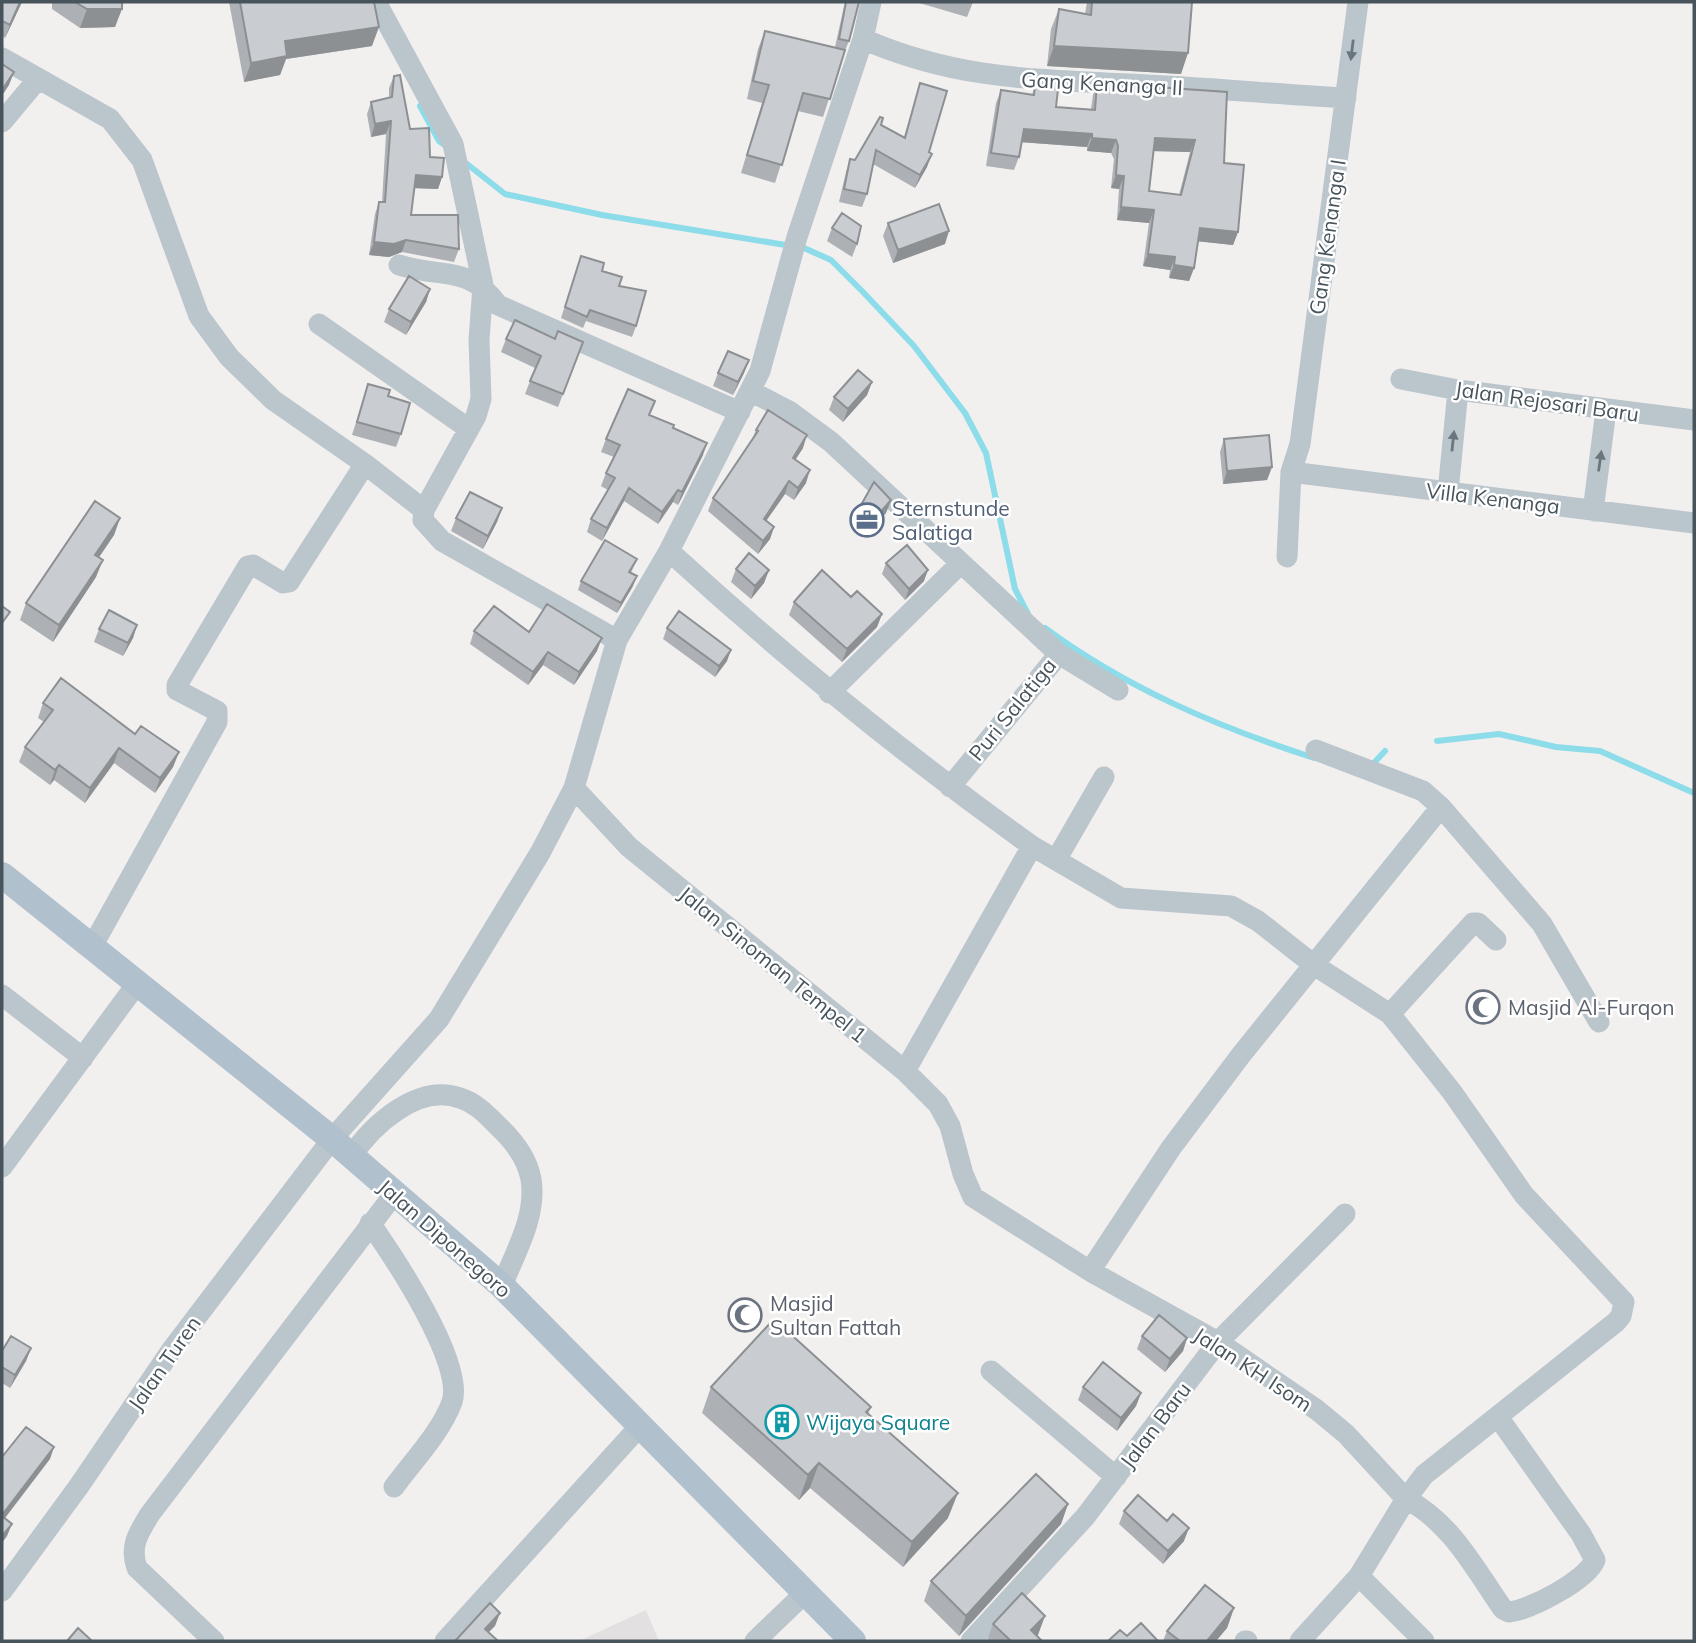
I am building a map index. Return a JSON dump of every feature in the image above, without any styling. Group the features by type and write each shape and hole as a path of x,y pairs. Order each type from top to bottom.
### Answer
{"main road":[{"name":"Jalan Diponegoro","path":"2,875 93,945 136,985 331,1139 502,1286 853,1641"}],"street":[{"path":"376,2 455,153 483,285 479,340 481,399 469,429 424,510 423,520 442,541 617,640"},
{"name":"Jalan Turen","path":"2,1591 79,1486 173,1348 331,1139 439,1019 540,853 574,788 617,640 668,551 760,371 797,237 863,39 871,2"},
{"name":"Gang Kenanga I","path":"1291,472 1300,444 1358,2"},
{"name":"Gang Kenanga II","path":"863,39 902,55 971,74 1044,81 1346,98"},
{"path":"2,58 110,120 142,160 199,316 229,357 273,400 365,464 424,510"},
{"path":"2,122 38,79"},
{"path":"399,265 419,271 464,276 483,285 498,305 740,412"},
{"path":"319,324 469,429"},
{"name":"Jalan Rejosari Baru","path":"1401,379 1458,390 1694,420"},
{"path":"1448,492 1458,390"},
{"name":"Puri Salatiga","path":"750,391 789,411 820,433 1059,654 950,787"},
{"path":"1593,511 1606,410"},
{"path":"93,945 217,722 216,711 177,690 177,685 248,566 253,565 283,583 289,582 365,464"},
{"path":"1287,557 1291,472"},
{"name":"Villa Kenanga","path":"1291,472 1694,523"},
{"path":"668,551 829,694 950,787 1032,845 1121,898 1231,906 1258,921 1314,965 1390,1014 1452,1092 1524,1195 1624,1302 1621,1317 1616,1322 1424,1475 1406,1499 1359,1576 1312,1637"},
{"path":"829,694 960,564"},
{"path":"1059,654 1118,690"},
{"path":"1316,750 1423,791 1437,811 1542,924 1599,1022"},
{"path":"1056,860 1104,777"},
{"name":"Jalan Sinoman Tempel 1","path":"574,788 628,847 905,1071 938,1104 958,1149"},
{"path":"1090,1271 1171,1148 1437,811"},
{"path":"905,1071 1032,845"},
{"path":"1390,1014 1473,923 1478,923 1496,940"},
{"path":"2,1167 136,985"},
{"path":"2,995 83,1058"},
{"path":"351,1157 366,1134 394,1112 428,1095 458,1097 480,1107 513,1140 526,1162 531,1181 527,1227 502,1286"},
{"name":"Jalan KH Isom","path":"958,1149 963,1174 973,1197 1090,1271 1218,1342 1317,1410 1346,1434 1406,1499 1423,1507 1465,1552 1503,1609 1509,1612 1530,1607 1592,1567 1595,1560 1581,1534 1498,1417"},
{"path":"213,1641 137,1568 133,1557 135,1539 150,1514 394,1193"},
{"name":"Jalan Baru","path":"971,1641 1086,1517 1218,1342 1345,1214"},
{"path":"370,1223 409,1281 444,1352 453,1380 453,1400 444,1418 394,1486"},
{"path":"991,1371 1116,1477"},
{"path":"445,1641 640,1426"},
{"path":"1359,1576 1424,1641"},
{"path":"755,1641 805,1593"}],"shaded area":[{"path":"646,1610 659,1641 579,1641"}],"building":[{"path":"2,2 20,2 10,25 2,21"},
{"path":"75,2 122,2 122,9 87,9"},
{"path":"240,2 374,2 379,27 285,41 287,56 251,63"},
{"path":"846,2 859,2 849,41 839,39"},
{"path":"1092,2 1192,2 1188,53 1054,46 1059,9 1091,15"},
{"path":"765,31 845,50 830,99 803,93 782,165 747,155 769,85 753,81"},
{"path":"2,64 14,72 2,90"},
{"path":"400,75 410,129 429,128 430,157 444,158 442,177 416,175 411,215 458,215 459,249 406,240 394,244 374,242 379,202 385,202 391,121 375,124 371,102 392,97 394,76"},
{"path":"920,83 947,91 929,152 932,154 920,175 876,150 867,194 844,189 850,159 855,160 880,117 883,118 881,125 905,138"},
{"path":"1097,83 1227,92 1224,163 1244,165 1238,232 1200,228 1194,268 1174,265 1175,257 1148,254 1154,210 1121,207 1124,176 1116,175 1116,140 1092,138 1092,134 1024,129 1019,157 991,153 1001,90 1034,95 1035,86 1058,89 1056,107 1095,110","holes":["1155,138 1195,140 1181,195 1149,191"]},
{"path":"939,204 949,231 898,250 888,223"},
{"path":"842,213 861,226 857,244 832,228"},
{"path":"581,256 604,263 602,271 622,277 619,286 646,291 636,326 590,310 587,317 565,307"},
{"path":"409,276 430,289 411,322 389,309"},
{"path":"515,320 555,339 558,331 583,342 563,394 530,381 541,356 506,339"},
{"path":"728,351 749,360 738,382 718,373"},
{"path":"858,370 872,382 848,409 834,397"},
{"path":"368,384 390,390 388,396 410,403 401,434 357,422"},
{"path":"628,389 655,401 649,415 707,443 682,492 678,490 662,512 629,488 607,528 591,519 615,478 606,473 620,445 606,439"},
{"path":"768,410 807,435 793,458 810,470 798,488 789,481 764,519 774,527 763,541 713,498 758,431 756,430"},
{"path":"1269,435 1272,467 1227,471 1224,439"},
{"path":"874,482 891,500 870,524 856,514"},
{"path":"470,492 502,508 488,536 456,518"},
{"path":"95,501 120,518 95,555 103,560 59,625 26,603"},
{"path":"605,540 637,559 629,572 637,576 621,603 581,581"},
{"path":"907,545 928,570 909,589 886,563"},
{"path":"749,553 769,570 755,586 736,569"},
{"path":"822,570 851,597 857,591 882,614 847,649 794,602"},
{"path":"547,604 602,638 579,672 548,652 533,672 474,631 494,606 529,632"},
{"path":"2,606 10,612 2,623"},
{"path":"109,610 137,625 128,643 99,629"},
{"path":"679,611 731,650 719,666 667,628"},
{"path":"61,678 135,734 141,726 179,752 160,778 119,748 90,788 59,765 55,770 25,747 53,710 43,703"},
{"path":"1159,1315 1187,1338 1170,1359 1142,1336"},
{"path":"774,1319 871,1407 866,1412 958,1493 912,1542 819,1463 808,1475 711,1387"},
{"path":"11,1336 31,1348 15,1375 2,1367 2,1351"},
{"path":"1103,1362 1141,1393 1121,1418 1083,1387"},
{"path":"26,1427 54,1447 2,1515 2,1457"},
{"path":"1036,1474 1068,1504 966,1616 931,1581"},
{"path":"1138,1495 1167,1521 1173,1514 1189,1528 1168,1551 1124,1511"},
{"path":"2,1516 12,1524 2,1536"},
{"path":"1205,1585 1234,1608 1207,1641 1180,1641 1167,1631"},
{"path":"1022,1593 1045,1616 1031,1630 1042,1641 1009,1641 993,1624"},
{"path":"490,1603 500,1613 485,1629 498,1641 455,1641"},
{"path":"1141,1623 1158,1641 1108,1641 1120,1630 1127,1636"},
{"path":"78,1628 92,1641 67,1641"}],"waterway":[{"path":"420,106 439,141 446,146"},
{"path":"462,160 505,194 602,215 804,248 831,260 914,346 965,413 986,453 1015,589 1028,614"},
{"path":"1045,628 1108,669 1174,704 1243,733 1314,758"},
{"path":"1437,741 1499,734 1556,747 1600,751 1694,793"},
{"path":"1371,766 1385,751"}],"place":[{"name":"Sternstunde Salatiga","path":"867,520"},
{"name":"Masjid Al-Furqon","path":"1483,1007"},
{"name":"Masjid Sultan Fattah","path":"745,1315"},
{"name":"Wijaya Square","path":"782,1422"}]}
